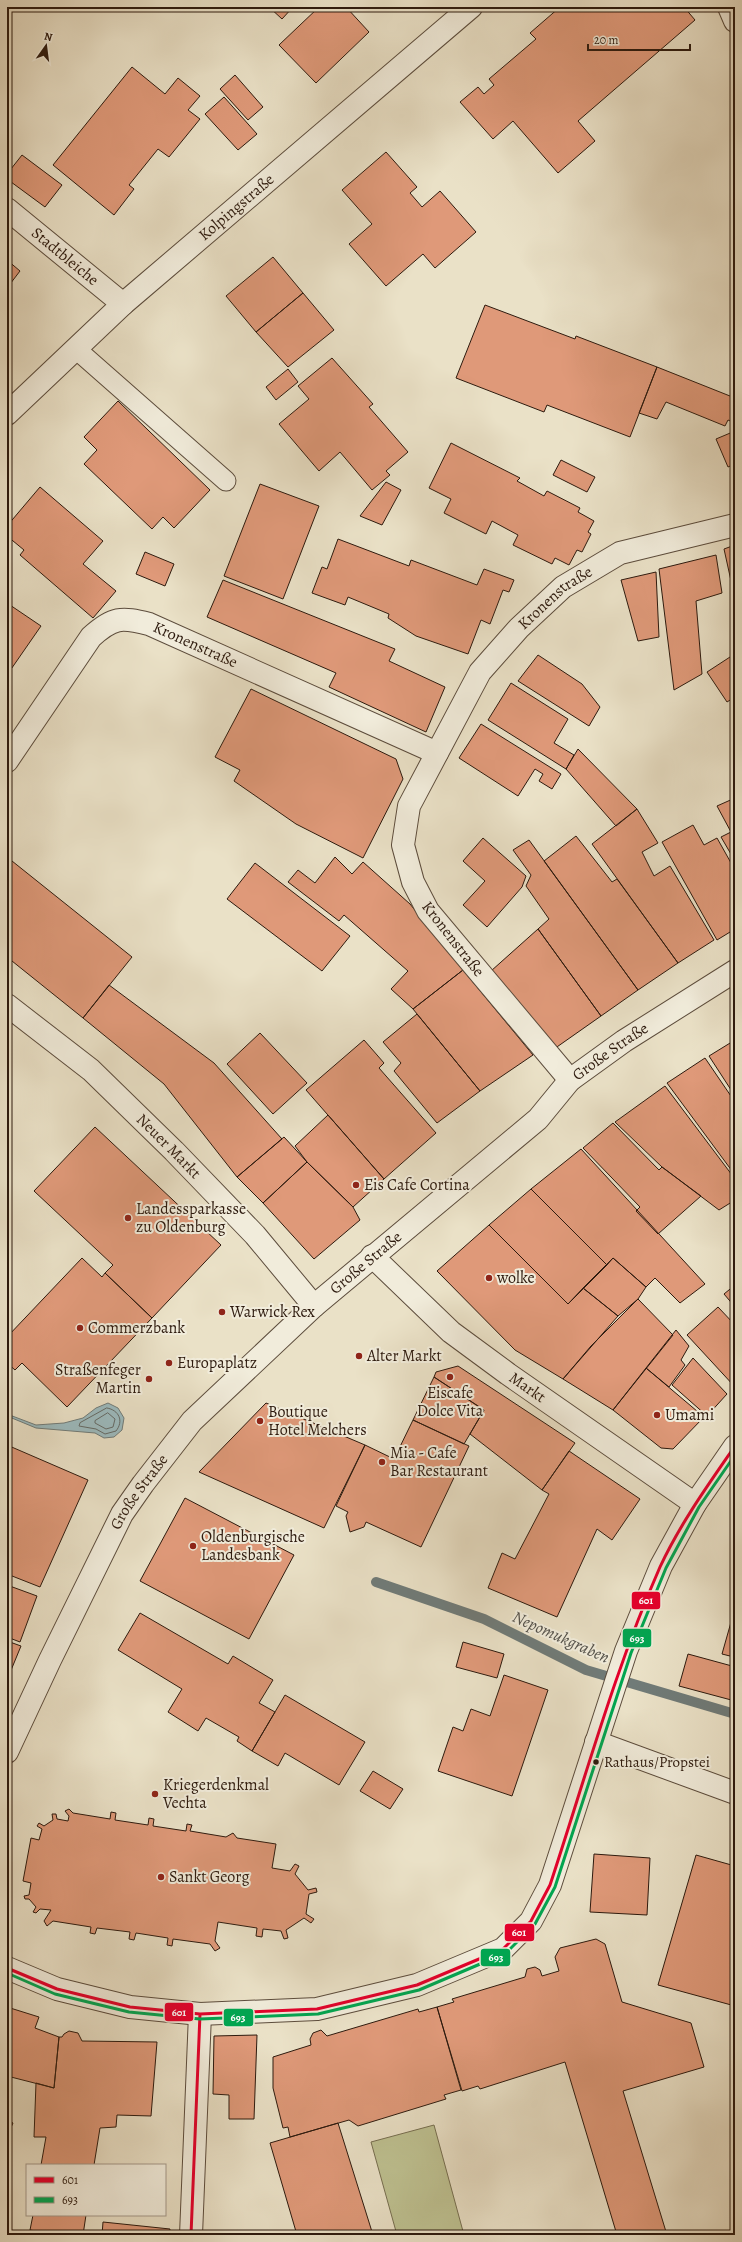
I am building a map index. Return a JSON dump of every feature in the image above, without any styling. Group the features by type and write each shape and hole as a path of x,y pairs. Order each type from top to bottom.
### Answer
{"street":[{"name":"Kolpingstraße","path":"7,414 123,304 470,7"},
{"path":"729,7 735,21"},
{"name":"Stadtbleiche","path":"7,209 123,304"},
{"name":"Kronenstraße","path":"570,1080 428,911 412,882 403,845 408,806 480,672 519,628 563,587 620,553 735,525"},
{"name":"Kronenstraße","path":"7,761 91,637 106,623 127,619 149,624 437,753"},
{"name":"Große Straße","path":"7,1752 50,1660 119,1521 143,1484 192,1422 314,1306 372,1256 538,1119 570,1080 624,1041 705,988 735,971"},
{"name":"Neuer Markt","path":"10,1011 91,1070 174,1151 255,1235 314,1306"},
{"name":"Markt","path":"372,1256 451,1332 508,1374 695,1504"},
{"path":"7,1968 57,1989 130,2007 200,2014 317,2009 417,1985 503,1949 531,1921 550,1885 626,1651 661,1566 695,1504 735,1446"},
{"path":"596,1742 735,1793"},
{"path":"191,2235 200,2014"}],"lane":[{"path":"76,349 226,481"}],"green space":[{"path":"434,2125 464,2235 397,2235 371,2142"}],"water":[{"path":"108,1403 118,1408 124,1418 122,1430 114,1437 104,1438 95,1433 36,1428 7,1416 7,1414 36,1425 64,1423 83,1418 96,1408"}],"building":[{"path":"269,7 293,7 282,19"},
{"path":"319,7 346,7 369,32 316,83 279,45"},
{"path":"560,7 577,9 579,7 684,7 695,20 578,121 595,141 558,173 513,121 493,139 460,102 478,87 484,94 494,85 489,79 536,39 530,33"},
{"path":"132,67 165,94 178,78 200,96 188,110 200,119 169,157 158,149 129,185 134,189 114,215 53,165"},
{"path":"235,75 263,107 248,120 220,89"},
{"path":"224,97 257,134 238,150 205,114"},
{"path":"386,152 417,187 410,193 422,207 440,191 476,232 435,268 423,254 386,286 349,244 372,224 342,190"},
{"path":"22,155 62,185 45,207 7,179 7,174"},
{"path":"273,257 303,293 256,332 226,296"},
{"path":"7,260 20,271 7,288"},
{"path":"303,293 334,330 288,367 256,332"},
{"path":"485,305 575,339 576,336 657,367 630,437 547,405 544,412 456,378"},
{"path":"332,358 373,404 369,407 408,452 386,471 390,475 372,490 340,452 319,471 279,424 309,399 298,386"},
{"path":"657,367 735,398 735,423 728,420 725,426 666,402 657,419 639,413"},
{"path":"288,369 298,382 276,400 266,387"},
{"path":"118,401 210,490 174,528 163,517 152,529 84,464 97,450 84,437"},
{"path":"735,431 735,464 728,467 716,439"},
{"path":"451,443 520,478 517,481 544,496 547,491 580,508 578,512 594,521 588,532 591,534 582,552 577,550 569,565 555,558 552,564 513,545 518,535 492,521 486,534 444,513 451,499 429,488"},
{"path":"561,460 595,477 587,492 553,475"},
{"path":"386,482 401,490 382,525 360,516"},
{"path":"260,484 319,506 283,599 224,576"},
{"path":"40,487 103,541 83,564 116,591 93,618 20,555 24,550 7,536 7,526"},
{"path":"338,539 409,566 411,560 477,585 484,569 514,580 509,592 503,590 490,624 481,620 468,654 416,636 388,618 389,614 348,597 345,605 312,593 322,567 327,569"},
{"path":"735,545 735,599 724,549"},
{"path":"145,552 174,564 165,586 136,574"},
{"path":"716,555 722,593 696,601 702,674 674,690 659,569"},
{"path":"656,572 659,637 638,641 621,580"},
{"path":"223,580 395,649 389,661 445,687 426,732 329,687 336,673 207,617"},
{"path":"7,603 41,626 7,675"},
{"path":"538,655 582,684 600,707 589,726 518,681"},
{"path":"730,657 735,658 735,697 727,702 707,672"},
{"path":"511,683 568,719 554,743 574,755 566,769 488,720"},
{"path":"251,689 396,759 403,779 363,858 296,824 234,781 240,770 215,757"},
{"path":"481,724 561,774 552,789 539,781 543,774 535,769 518,796 459,758"},
{"path":"578,749 637,809 616,826 566,769"},
{"path":"735,798 735,861 721,837 731,832 717,806"},
{"path":"637,809 658,843 642,852 654,876 670,866 714,940 678,963 592,844"},
{"path":"693,825 704,845 717,838 735,870 735,929 717,940 662,842"},
{"path":"576,836 612,882 617,879 678,963 638,990 544,861"},
{"path":"483,838 526,876 522,887 487,927 463,905 485,881 463,861"},
{"path":"529,840 638,990 601,1016 538,929 549,919 526,886 531,875 513,850"},
{"path":"7,857 132,957 83,1018 7,957"},
{"path":"335,857 352,874 363,862 410,904 463,970 413,1009 391,989 408,971 344,915 339,921 288,882 298,870 315,883"},
{"path":"255,863 350,936 322,971 227,899"},
{"path":"538,929 601,1016 554,1049 491,971"},
{"path":"463,970 533,1055 480,1091 413,1009"},
{"path":"109,985 214,1063 282,1139 237,1177 164,1084 83,1018"},
{"path":"417,1014 480,1091 437,1123 394,1071 401,1063 383,1042"},
{"path":"260,1033 307,1083 273,1114 227,1064"},
{"path":"364,1040 384,1063 379,1068 436,1133 384,1179 306,1090"},
{"path":"735,1040 735,1096 709,1056"},
{"path":"705,1058 735,1102 735,1175 667,1083"},
{"path":"665,1086 735,1179 735,1200 719,1210 662,1167 615,1122"},
{"path":"328,1115 384,1179 353,1207 307,1162 295,1146"},
{"path":"613,1123 659,1170 662,1167 701,1196 658,1234 636,1211 640,1207 583,1148"},
{"name":"Landessparkasse zu Oldenburg","path":"95,1127 221,1245 152,1318 105,1273 113,1265 34,1191"},
{"path":"284,1137 307,1162 263,1203 237,1177"},
{"path":"581,1149 705,1284 680,1303 655,1278 646,1287 613,1258 607,1265 531,1189"},
{"path":"307,1162 353,1207 360,1220 314,1259 263,1203"},
{"path":"531,1189 607,1265 568,1304 489,1225"},
{"path":"489,1225 568,1304 583,1288 618,1316 563,1379 515,1350 437,1271"},
{"name":"Commerzbank","path":"82,1258 102,1277 105,1273 152,1318 67,1407 22,1363 15,1370 7,1363 7,1337"},
{"path":"613,1258 646,1287 638,1299 618,1316 583,1288"},
{"path":"735,1285 735,1307 724,1294"},
{"path":"638,1299 673,1335 613,1410 563,1379 591,1346"},
{"path":"718,1307 735,1325 735,1387 687,1335"},
{"path":"676,1330 689,1346 681,1360 685,1365 669,1387 646,1368"},
{"path":"693,1358 727,1394 707,1416 672,1385"},
{"path":"458,1366 575,1443 542,1490 470,1434 484,1410 434,1377 436,1372"},
{"path":"646,1368 704,1417 673,1449 661,1448 613,1410"},
{"path":"434,1377 484,1410 464,1444 413,1420"},
{"path":"266,1403 365,1445 324,1528 199,1472"},
{"path":"413,1420 469,1446 421,1547 366,1522 364,1527 350,1532 346,1516 348,1512 336,1506 365,1445 394,1459"},
{"path":"7,1445 88,1480 40,1587 7,1574"},
{"path":"569,1451 640,1499 612,1540 597,1529 557,1617 488,1588 502,1553 515,1559 549,1494 542,1490"},
{"path":"185,1498 294,1555 249,1639 140,1581"},
{"path":"7,1585 37,1596 20,1642 7,1637"},
{"path":"735,1608 735,1701 679,1686 688,1654 732,1666 734,1657 722,1654"},
{"path":"140,1613 228,1664 233,1656 273,1680 259,1703 275,1712 252,1751 237,1741 239,1737 206,1718 198,1731 168,1712 182,1689 118,1650"},
{"path":"7,1641 21,1646 7,1680"},
{"path":"463,1642 504,1654 497,1678 456,1667"},
{"path":"504,1675 548,1690 512,1796 438,1771 453,1727 463,1731 471,1709 490,1716"},
{"path":"285,1695 365,1742 339,1785 285,1753 278,1766 252,1751"},
{"path":"373,1771 403,1789 390,1809 360,1791"},
{"name":"Sankt Georg","path":"69,1809 73,1813 110,1819 111,1812 116,1813 115,1820 148,1825 149,1818 154,1819 153,1826 186,1831 187,1824 192,1825 190,1831 226,1837 233,1833 237,1838 276,1844 272,1868 290,1871 295,1864 299,1866 295,1874 308,1890 316,1888 317,1892 309,1894 306,1914 314,1919 311,1923 304,1918 286,1930 288,1938 284,1939 281,1931 263,1929 262,1937 256,1936 257,1928 218,1922 215,1941 220,1948 215,1951 210,1944 173,1939 172,1946 167,1945 168,1938 136,1933 134,1940 129,1939 130,1932 97,1928 95,1934 90,1933 91,1927 53,1921 47,1926 44,1921 51,1910 40,1909 36,1913 33,1912 36,1907 29,1899 25,1899 24,1896 29,1895 31,1883 23,1881 31,1838 39,1840 42,1829 37,1826 39,1823 44,1826 53,1820 52,1814 56,1814 57,1819 68,1821 69,1816 65,1811"},
{"path":"594,1854 650,1858 647,1915 590,1912"},
{"path":"696,1855 735,1866 735,2006 658,1985"},
{"path":"596,1939 605,1944 622,2002 691,2023 704,2067 623,2091 667,2235 617,2235 565,2062 480,2089 478,2086 462,2091 437,2007 454,2002 452,1999 525,1977 527,1969 535,1967 540,1970 542,1976 559,1971 555,1957 560,1948"},
{"path":"7,2007 39,2017 35,2028 59,2037 54,2088 7,2076"},
{"path":"437,2007 461,2090 444,2095 446,2099 358,2126 349,2120 290,2137 288,2127 283,2128 273,2088 273,2057 311,2045 310,2039 313,2033 321,2030 327,2036 418,2009 419,2012"},
{"path":"69,2031 78,2033 82,2041 157,2042 151,2116 117,2115 116,2127 100,2128 94,2164 41,2164 46,2137 34,2137 36,2083 54,2088 59,2037 62,2037"},
{"path":"257,2035 254,2119 229,2119 229,2095 213,2094 214,2036"},
{"path":"7,2110 11,2111 7,2119"},
{"path":"7,2120 13,2123 7,2136"},
{"path":"338,2123 373,2235 297,2235 270,2143"},
{"path":"33,2216 86,2216 83,2235 60,2235 30,2230"},
{"path":"103,2222 170,2229 169,2235 102,2235"},
{"path":"7,2230 24,2235 7,2235"}],"waterway":[{"name":"Nepomukgraben","path":"376,1582 484,1619 586,1670 735,1714"}],"transit line":[{"name":"601","path":"7,1968 57,1989 130,2007 200,2014 317,2009 417,1985 503,1949 531,1921 550,1885 601,1724 629,1645 660,1567 685,1520 735,1446"},
{"name":"693","path":"7,1973 55,1994 129,2012 200,2019 318,2014 419,1990 506,1953 535,1924 555,1887 631,1653 666,1568 699,1507 735,1455"},
{"name":"601","path":"191,2235 200,2014"}],"place":[{"name":"Eis Cafe Cortina","path":"356,1185"},
{"name":"Landessparkasse zu Oldenburg","path":"128,1218"},
{"name":"wolke","path":"489,1278"},
{"name":"Warwick Rex","path":"222,1312"},
{"name":"Commerzbank","path":"80,1328"},
{"name":"Alter Markt","path":"359,1356"},
{"name":"Europaplatz","path":"169,1363"},
{"name":"Eiscafe Dolce Vita","path":"450,1377"},
{"name":"Straßenfeger Martin","path":"149,1379"},
{"name":"Umami","path":"657,1415"},
{"name":"Boutique Hotel Melchers","path":"260,1421"},
{"name":"Mia - Cafe Bar Restaurant","path":"382,1462"},
{"name":"Oldenburgische Landesbank","path":"193,1546"},
{"name":"Rathaus/Propstei","path":"596,1762"},
{"name":"Kriegerdenkmal Vechta","path":"155,1794"},
{"name":"Sankt Georg","path":"161,1877"}]}
